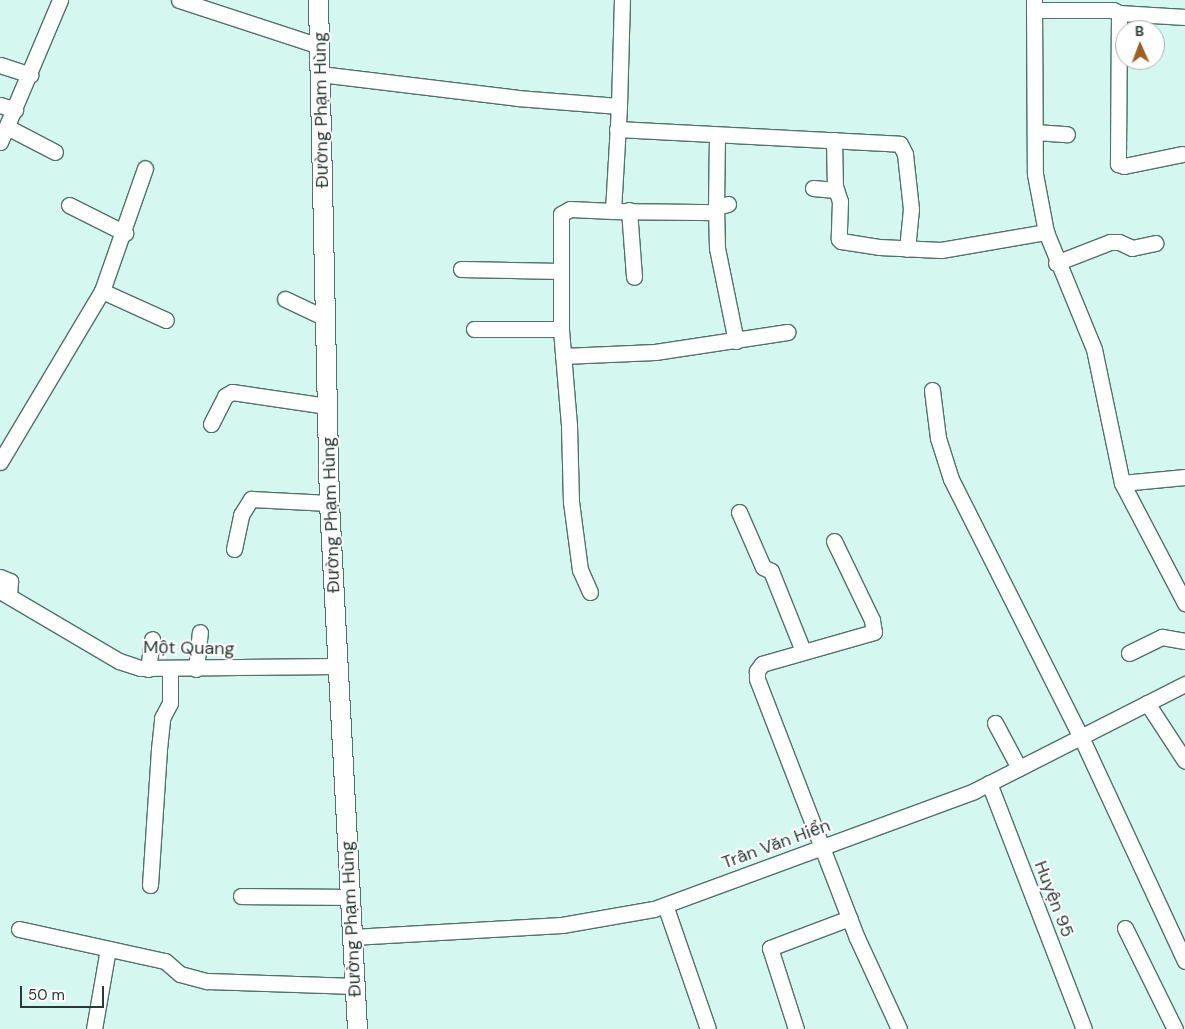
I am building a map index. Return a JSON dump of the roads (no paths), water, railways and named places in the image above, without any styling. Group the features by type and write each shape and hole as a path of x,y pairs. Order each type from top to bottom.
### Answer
{"main road":[{"name":"Đường Phạm Hùng","path":"318,0 329,503 357,1029"}],"street":[{"path":"0,142 30,76 60,0"},
{"path":"179,0 320,46"},
{"path":"613,210 619,106 622,0"},
{"path":"1185,17 1034,5 1036,174 1046,232 1056,263 1094,350 1122,483 1185,603"},
{"path":"1119,13 1118,164 1124,166 1182,154"},
{"path":"0,65 30,76"},
{"path":"320,74 517,98 619,106"},
{"path":"0,105 15,110"},
{"path":"7,127 55,152"},
{"path":"618,129 895,143 903,147 911,209 907,249"},
{"path":"1035,132 1067,134"},
{"path":"718,135 720,208 717,248 736,341"},
{"path":"834,140 835,190 840,201 839,239 841,242 907,249 941,250 1046,232"},
{"path":"0,462 102,291 125,233 145,168"},
{"path":"813,188 835,190"},
{"path":"69,205 125,233"},
{"path":"590,592 580,570 572,519 561,329 563,210 720,208"},
{"path":"629,210 634,277"},
{"path":"1056,263 1114,242 1132,248 1155,243"},
{"path":"461,269 561,271"},
{"path":"102,291 166,320"},
{"path":"285,299 325,318"},
{"path":"474,329 561,329"},
{"path":"563,356 655,352 787,332"},
{"path":"932,390 938,438 951,479 1086,747 1185,961"},
{"path":"211,424 225,396 232,392 327,406"},
{"path":"1122,483 1185,477"},
{"path":"234,549 240,515 251,499 329,503"},
{"path":"739,512 763,567 772,573 803,650"},
{"path":"834,541 872,620 874,632 803,650 762,664 757,671 757,679 850,918 899,1029"},
{"path":"0,577 10,581 4,593"},
{"name":"Một Quang","path":"4,593 118,661 148,669 337,666"},
{"path":"196,669 200,632"},
{"path":"1128,653 1162,637 1185,641"},
{"path":"148,669 152,639"},
{"path":"150,885 159,749 162,718 170,703 170,669"},
{"name":"Trần Văn Hiển","path":"352,937 468,932 668,913 825,853 989,783 1019,768 1086,747 1153,712 1185,684"},
{"path":"1153,712 1185,761"},
{"path":"995,723 1019,768"},
{"name":"Huyện 95","path":"989,783 1084,1029"},
{"path":"241,896 350,896"},
{"path":"668,913 708,1029"},
{"path":"796,1029 772,959 771,946 850,918"},
{"path":"1125,928 1175,1029"},
{"path":"19,930 165,961 180,974 207,982 355,986"},
{"path":"94,1029 108,949"}]}
